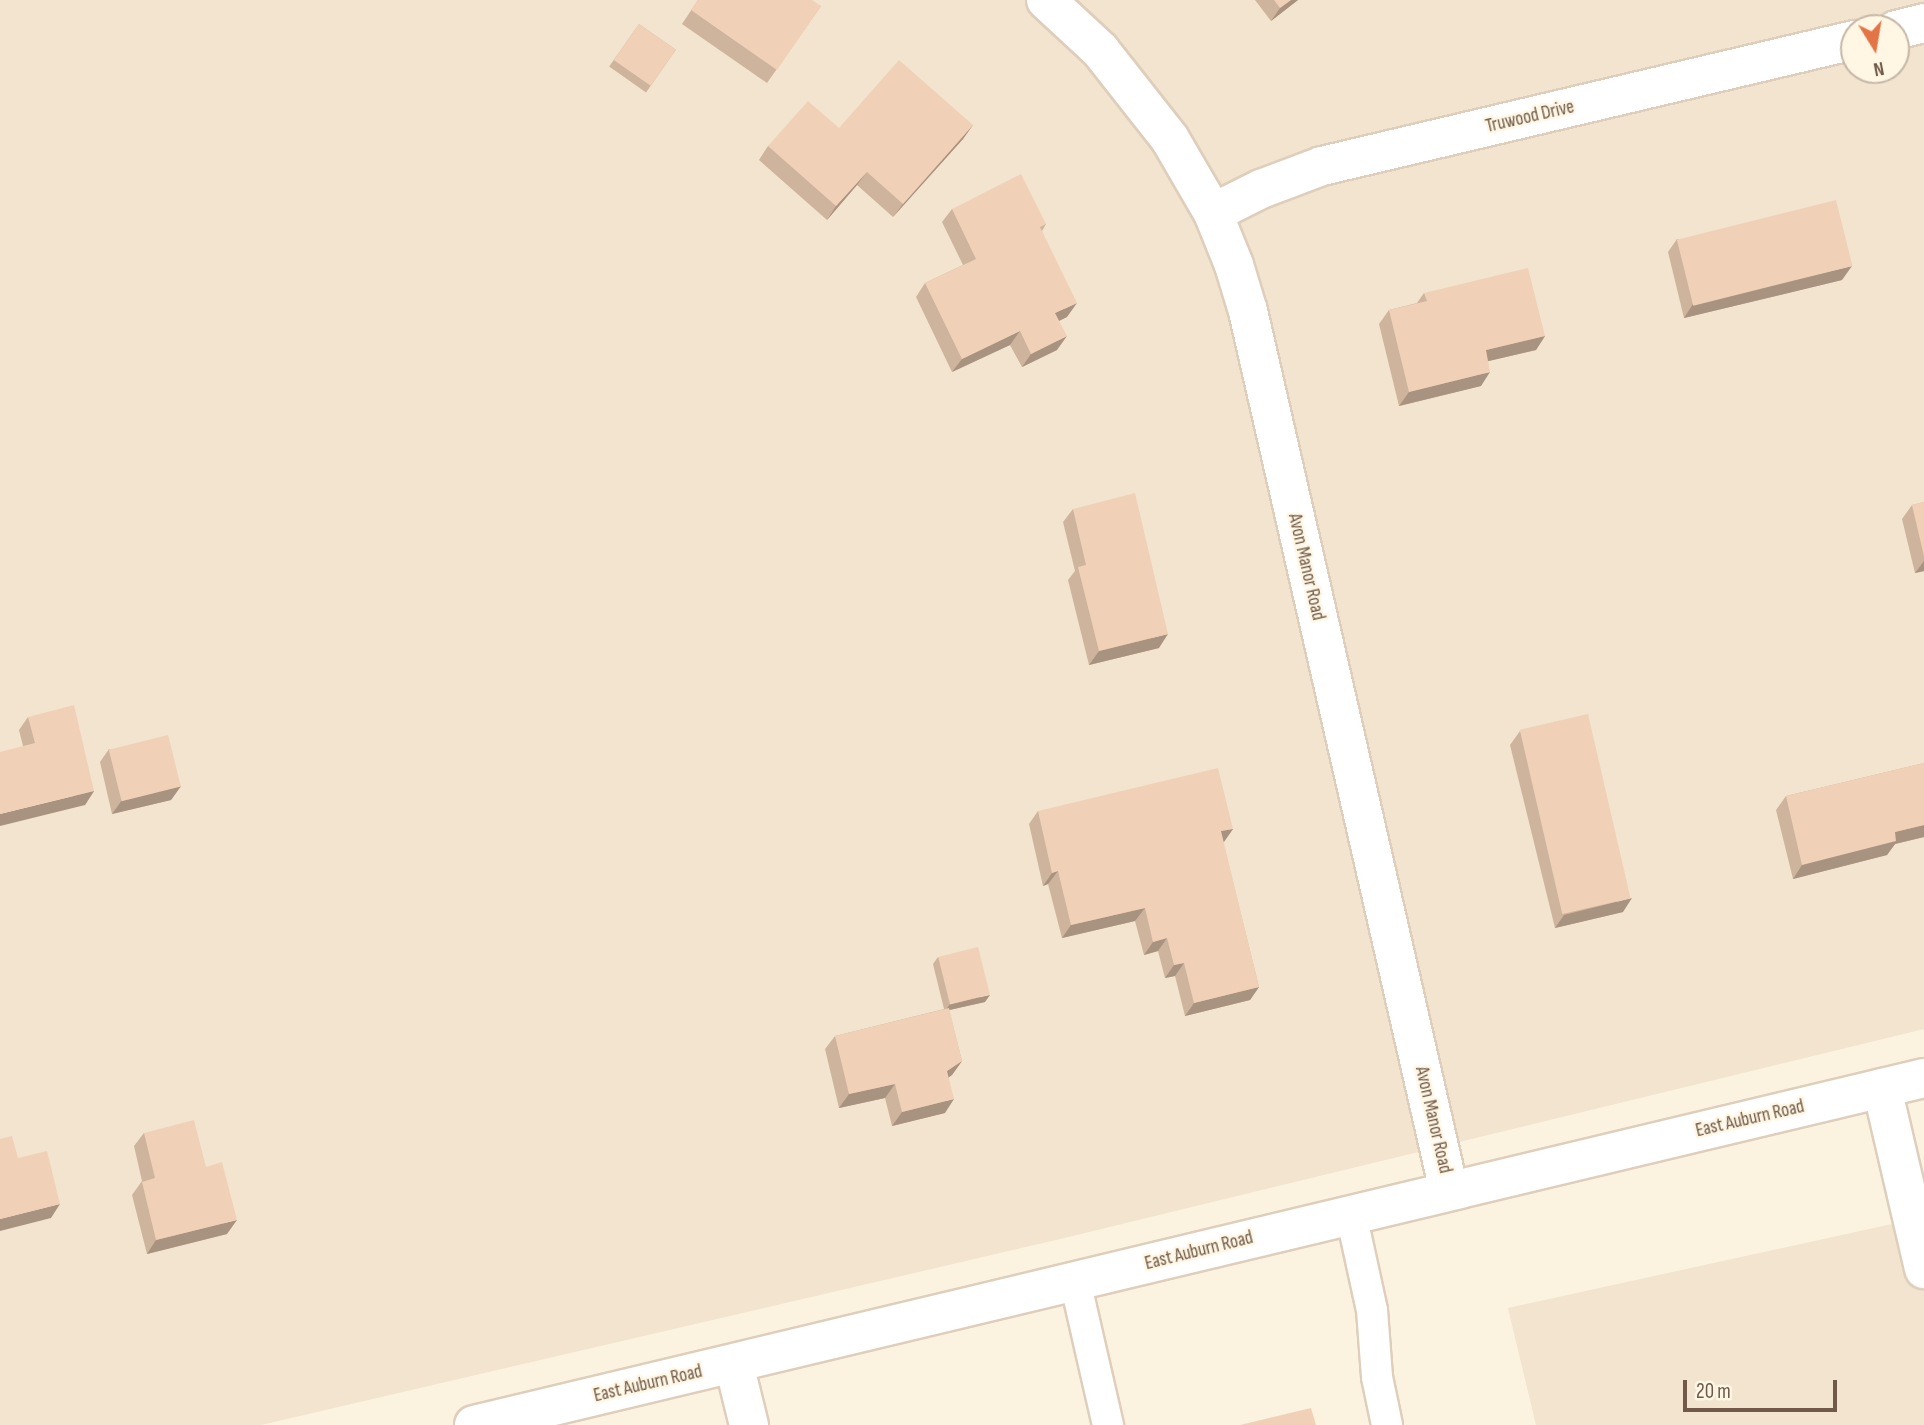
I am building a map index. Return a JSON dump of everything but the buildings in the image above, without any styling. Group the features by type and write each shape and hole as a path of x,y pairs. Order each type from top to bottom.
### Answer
{"street":[{"name":"Avon Manor Road","path":"1046,0 1100,50 1170,138 1213,213 1234,265 1248,312 1448,1191"},
{"name":"Truwood Drive","path":"1213,213 1261,189 1322,166 1840,43"},
{"name":"East Auburn Road","path":"474,1425 1924,1078"},
{"path":"1882,1088 1924,1269"},
{"path":"734,1364 749,1425"}],"lane":[{"path":"1351,1214 1372,1310 1377,1377 1387,1425"},
{"path":"1075,1281 1108,1425"}],"shaded area":[{"path":"0,0 1924,0 1924,1029 1056,1240 261,1425 0,1425"},
{"path":"1924,1217 1924,1425 1536,1425 1508,1308"}]}
